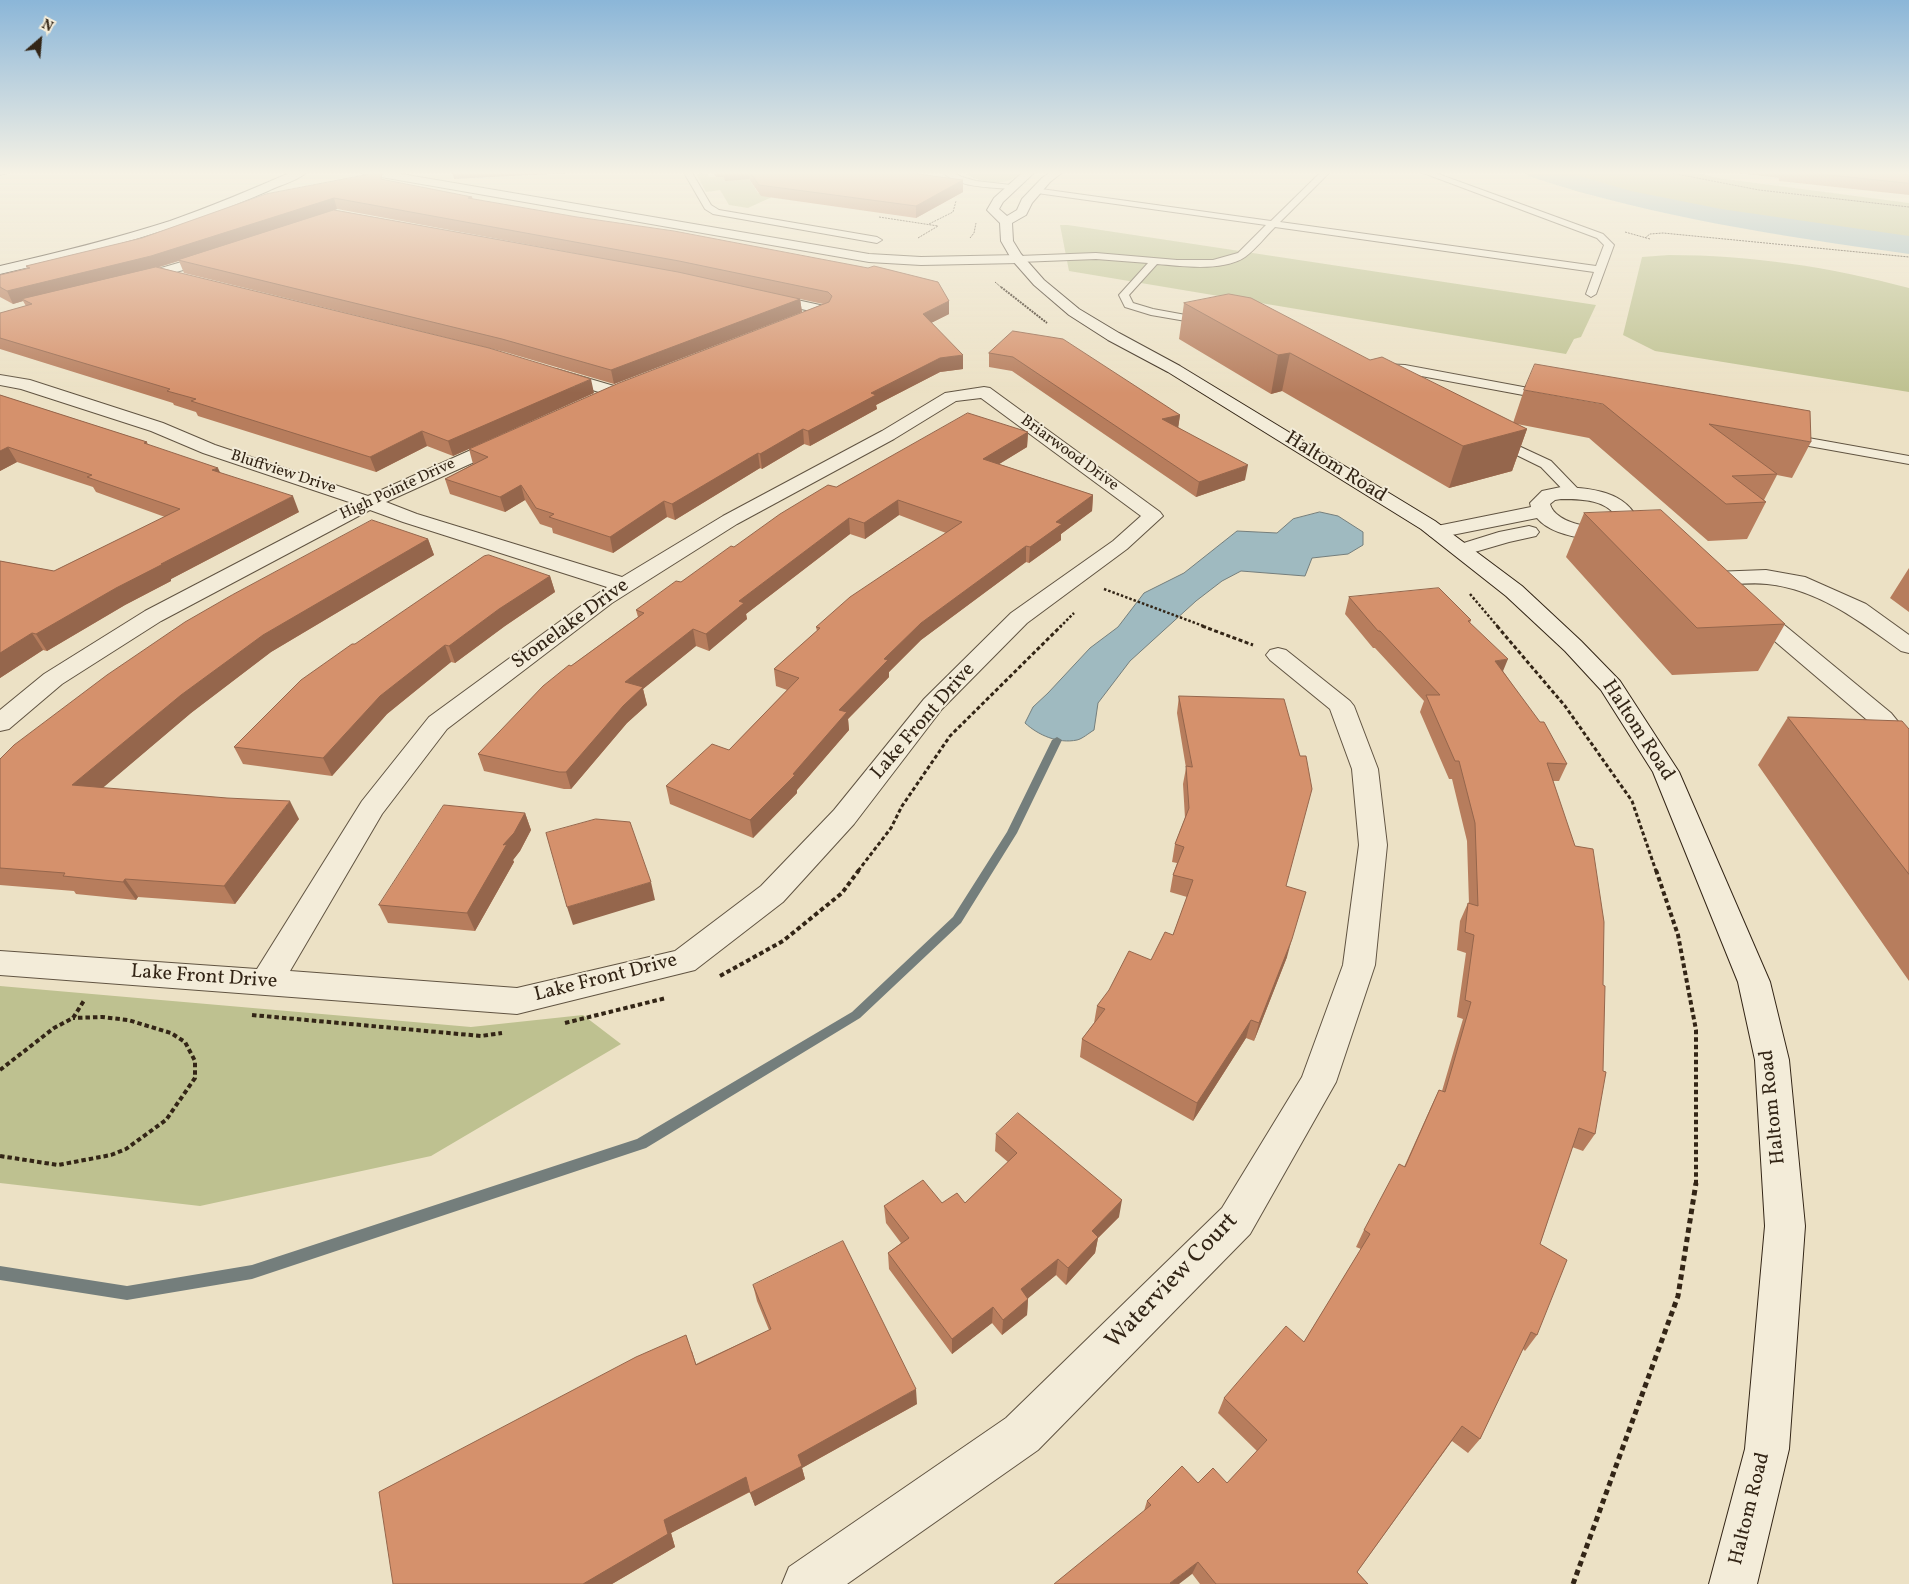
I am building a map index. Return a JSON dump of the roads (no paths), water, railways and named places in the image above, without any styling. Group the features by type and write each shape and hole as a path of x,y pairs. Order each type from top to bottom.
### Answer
{"street":[{"path":"0,270 99,245"},
{"path":"793,245 851,255 921,261 1019,259"},
{"name":"Haltom Road","path":"1009,245 1038,282 1058,300 1130,347 1174,368 1437,532 1514,590 1573,646 1611,686 1666,772 1754,982 1772,1060 1785,1226 1767,1449 1733,1584"},
{"path":"126,282 225,253"},
{"path":"162,273 191,281"},
{"path":"748,293 824,310 797,321"},
{"path":"544,371 625,388 589,404"},
{"name":"Bluffview Drive","path":"0,380 24,384 157,427 209,449 410,518 624,585"},
{"name":"Briarwood Drive","path":"984,392 1153,516"},
{"name":"Stonelake Drive","path":"266,983 372,808 438,723 604,598 730,520 888,435 951,397 984,392"},
{"name":"High Pointe Drive","path":"0,723 53,679 153,616 368,503 527,431"},
{"path":"1574,493 1596,497 1620,508 1628,515 1630,533 1586,532 1562,525 1549,518 1542,511 1540,503 1549,496 1574,493"},
{"path":"1437,532 1542,511"},
{"name":"Lake Front Drive","path":"0,963 517,1001 684,961 772,894 844,816 933,704 1019,618 1120,545 1153,516"},
{"path":"1460,550 1506,536 1562,525"},
{"path":"1692,566 1713,579 1882,719 1909,752"},
{"path":"1713,579 1766,577 1797,582 1858,608 1909,646"},
{"name":"Waterview Court","path":"806,1584 1022,1434 1236,1221 1318,1082 1359,965 1373,845 1365,769 1341,706 1278,655"}],"lane":[{"path":"851,255 868,245"},
{"path":"1019,259 1106,256 1199,264 1226,262 1234,259 1250,245"},
{"path":"1423,245 1601,270"},
{"path":"1591,294 1609,245"},
{"path":"1154,261 1124,295 1129,305 1151,312 1219,323"},
{"path":"1369,369 1405,369 1566,399"},
{"path":"1482,433 1546,464 1574,493"},
{"path":"1772,436 1909,460"}],"water":[{"path":"1320,512 1338,516 1363,532 1363,545 1348,554 1312,558 1305,576 1241,571 1222,581 1196,601 1130,661 1098,703 1094,730 1081,738 1070,741 1056,740 1042,735 1025,723 1033,707 1090,648 1118,627 1144,593 1184,573 1237,531 1277,533 1293,519"}],"waterway":[{"path":"0,1273 127,1293 252,1272 641,1144 856,1015 957,920 1012,833 1057,740"}]}
